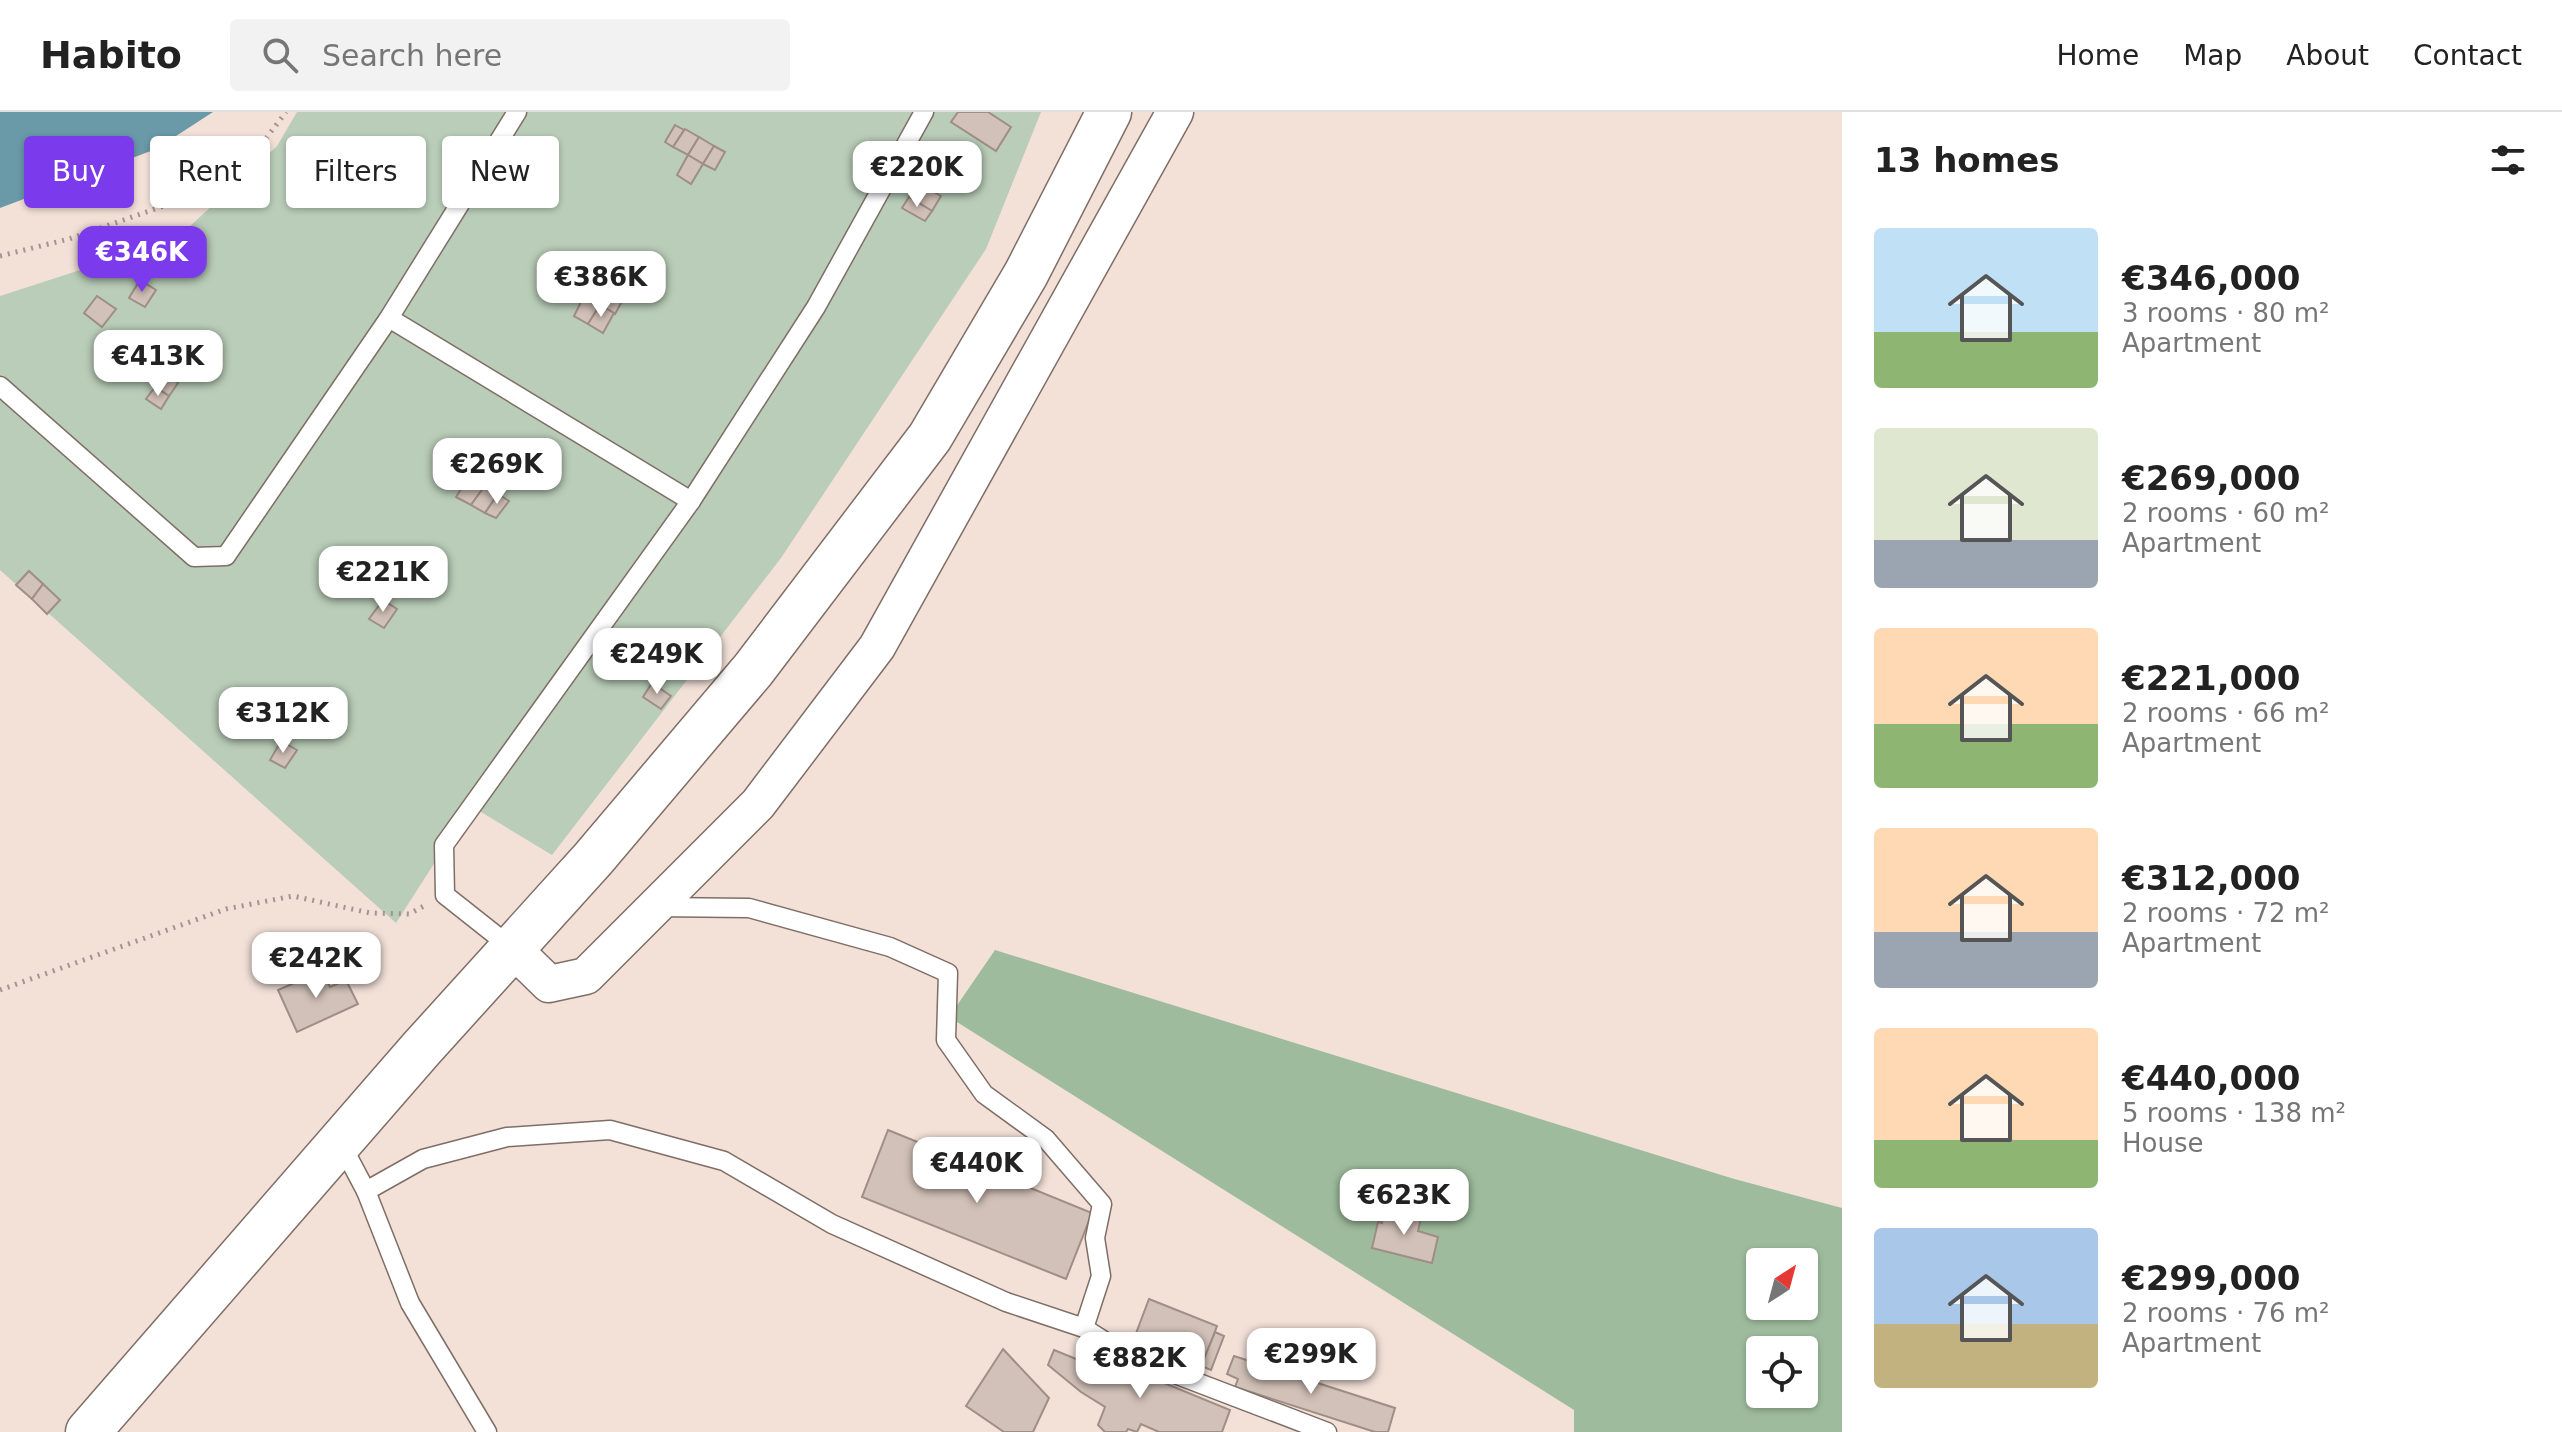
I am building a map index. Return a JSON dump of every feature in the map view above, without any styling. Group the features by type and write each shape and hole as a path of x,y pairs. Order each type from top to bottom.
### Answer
{"street":[{"path":"97,1425 340,1142 593,859 753,670 930,437 1026,274 1109,112"},
{"path":"512,948 549,984 586,976 758,804 877,647 1175,112"}],"lane":[{"path":"0,386 194,557 226,556 389,318 517,112"},
{"path":"512,948 445,895 444,845 691,501 816,307 924,112"},
{"path":"389,318 691,501"},
{"path":"655,907 749,908 890,947 948,973 946,1040 984,1094 1046,1139 1102,1204 1095,1238 1101,1276 1084,1328"},
{"path":"366,1191 423,1159 507,1137 610,1130 724,1161 832,1224 1006,1302 1084,1328 1128,1356 1327,1432"},
{"path":"340,1142 366,1191 410,1303 487,1432"}],"path":[{"path":"0,256 69,239 198,194 261,145 286,112"},
{"path":"0,990 226,909 293,896 370,913 409,914 445,895"}],"green space":[{"path":"297,112 1041,112 986,249 781,558 552,855 471,806 396,923 0,570 0,296 176,239 210,208 270,208 270,152"},
{"path":"995,950 1731,1178 1842,1208 1842,1432 1574,1432 1574,1410 949,1017"}],"water":[{"path":"0,112 213,112 176,136 150,136 150,151 134,157 134,136 24,136 24,199 0,208"}],"building":[{"path":"958,112 988,112 1011,127 996,151 951,122"},
{"path":"675,125 684,130 673,147 665,142"},
{"path":"685,129 699,137 688,155 673,147"},
{"path":"699,137 714,146 703,164 688,155"},
{"path":"714,146 725,152 715,170 703,164"},
{"path":"688,155 703,164 691,184 677,175"},
{"path":"918,183 941,196 932,211 909,197"},
{"path":"909,197 932,211 925,221 902,208"},
{"path":"594,278 610,287 600,305 584,296"},
{"path":"140,280 156,290 145,307 129,298"},
{"path":"610,287 625,296 615,314 600,305"},
{"path":"97,296 116,309 102,327 84,313"},
{"path":"584,296 600,305 588,324 574,316"},
{"path":"600,305 614,313 603,333 588,324"},
{"path":"165,374 178,383 169,396 155,387"},
{"path":"155,387 169,396 161,409 146,399"},
{"path":"481,461 496,469 484,487 468,478"},
{"path":"496,469 510,477 498,494 484,487"},
{"path":"468,478 484,487 471,505 456,497"},
{"path":"484,487 498,494 485,513 471,505"},
{"path":"498,494 509,501 496,518 485,513"},
{"path":"29,571 43,584 32,599 16,585"},
{"path":"43,584 60,600 47,614 32,599"},
{"path":"383,600 397,609 384,628 369,619"},
{"path":"652,683 671,696 661,709 643,697"},
{"path":"281,741 297,750 285,768 270,760"},
{"path":"322,971 330,987 346,980 358,1004 297,1032 278,990"},
{"path":"888,1130 1092,1213 1066,1279 862,1197"},
{"path":"1385,1209 1421,1218 1418,1231 1438,1237 1432,1263 1372,1248 1378,1222 1382,1223"},
{"path":"1149,1299 1217,1326 1200,1371 1132,1344"},
{"path":"1215,1332 1224,1336 1211,1370 1201,1366"},
{"path":"1003,1349 1049,1398 1033,1432 1004,1432 966,1406"},
{"path":"1054,1350 1118,1376 1123,1366 1230,1410 1222,1432 1159,1432 1141,1424 1137,1432 1128,1429 1126,1432 1105,1432 1098,1425 1105,1407 1048,1365"},
{"path":"1234,1356 1395,1408 1388,1432 1375,1432 1235,1387 1238,1379 1227,1374"}]}
